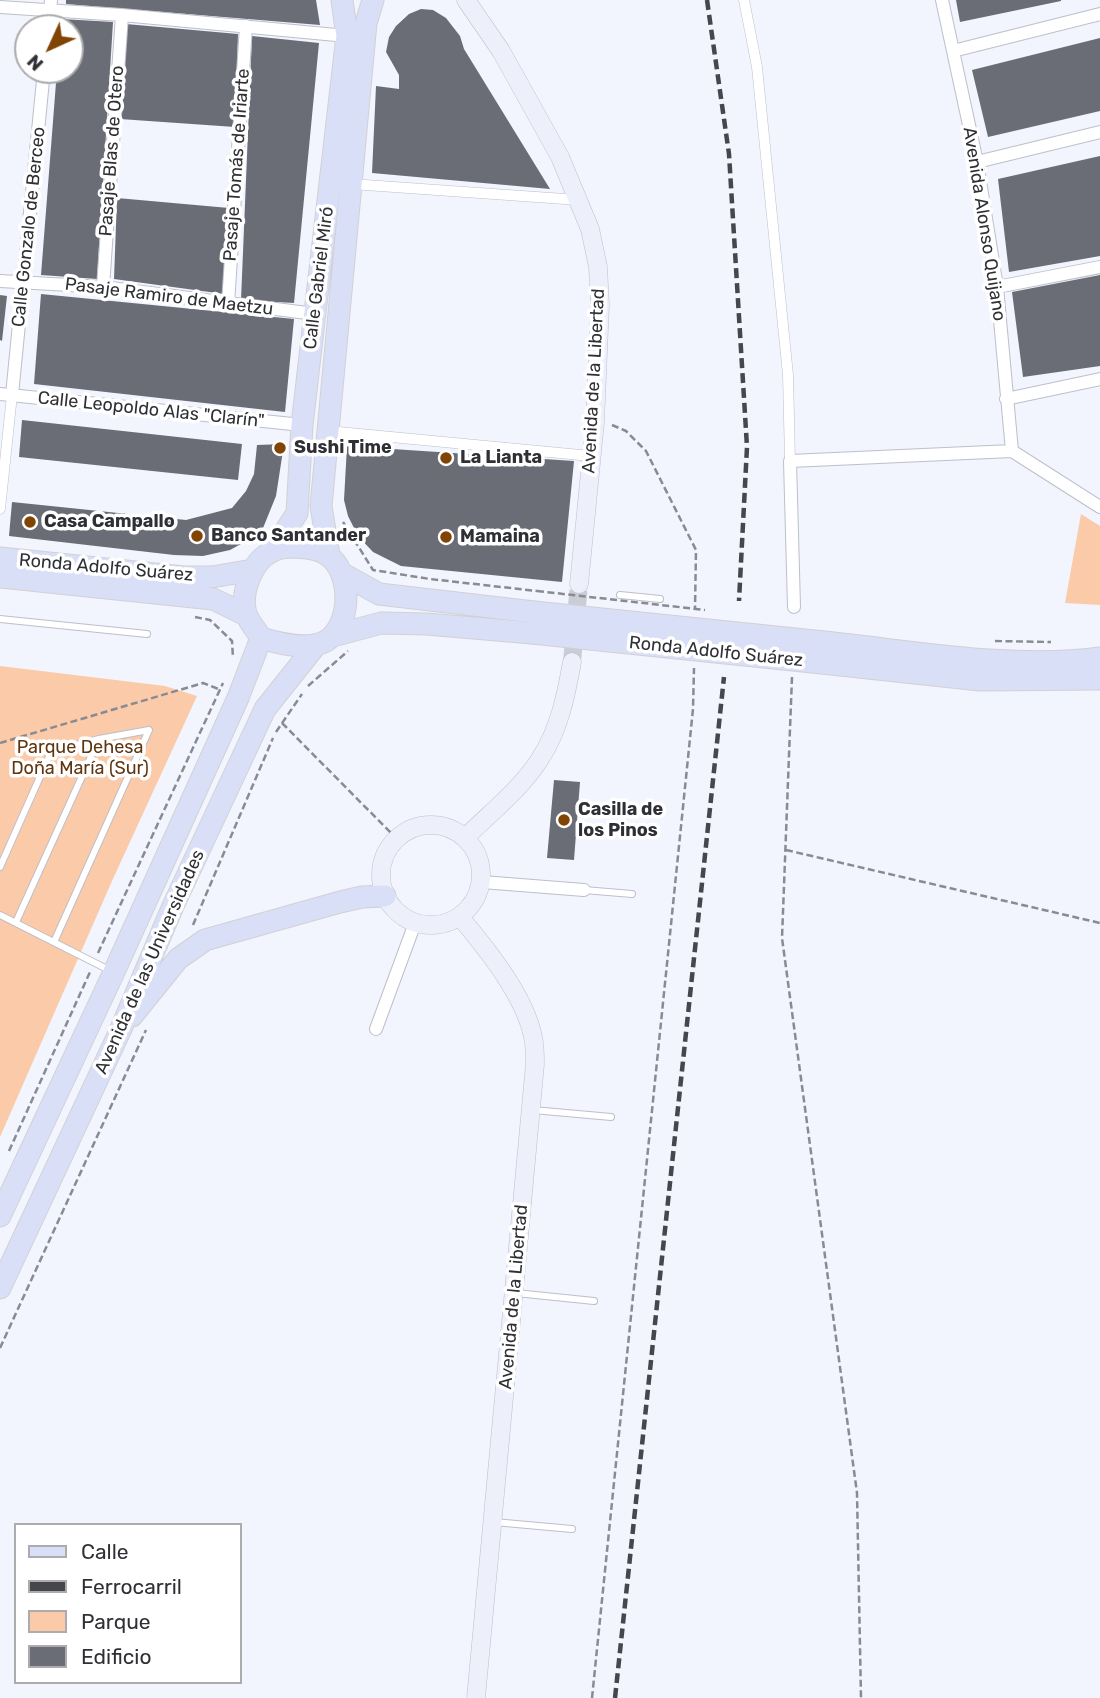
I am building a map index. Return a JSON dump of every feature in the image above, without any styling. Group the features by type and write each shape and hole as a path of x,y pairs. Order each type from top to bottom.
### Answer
{"main road":[{"name":"Calle Gabriel Miró","path":"273,550 297,513 302,425 347,36 342,0"},
{"name":"Calle Gabriel Miró","path":"329,555 322,513 328,431 366,23 373,0"},
{"name":"Avenida de la Libertad","path":"466,0 508,63 560,157 590,229 595,254 600,305 595,422 579,584"},
{"path":"289,547 305,547 329,555 343,574 348,597 341,621 324,640 283,644 261,638 246,615 245,596 253,570 262,558 273,550 289,547"},
{"name":"Ronda Adolfo Suárez","path":"0,558 184,577 212,577 253,570"},
{"name":"Ronda Adolfo Suárez","path":"343,574 379,594 533,623 823,652 1077,662 1100,659"},
{"name":"Ronda Adolfo Suárez","path":"0,577 213,599 246,615"},
{"name":"Ronda Adolfo Suárez","path":"324,640 381,623 533,623"},
{"name":"Avenida de las Universidades","path":"0,1216 238,698 261,638"},
{"name":"Avenida de las Universidades","path":"0,1288 120,1031 173,906 265,709 324,640"},
{"name":"Ronda Adolfo Suárez","path":"823,652 980,680 1100,679"},
{"path":"465,838 522,782 540,760 560,715 572,662"},
{"path":"431,824 449,828 465,838 475,850 481,866 482,882 478,896 470,908 446,924 430,926 402,917 392,908 381,881 381,865 396,838 412,828 431,824"},
{"path":"120,1031 178,959 205,940 340,902 385,896"},
{"name":"Avenida de la Libertad","path":"460,917 522,1007 533,1036 535,1064 476,1698"}],"street":[{"path":"744,0 757,67 787,362 794,607"},
{"name":"Avenida Alonso Quijano","path":"942,0 977,162 997,287 1012,451"},
{"path":"0,7 50,6 347,36"},
{"path":"953,51 1100,14"},
{"name":"Pasaje Blas de Otero","path":"103,287 122,15"},
{"name":"Pasaje Tomás de Iriarte","path":"228,304 246,26"},
{"name":"Calle Gonzalo de Berceo","path":"0,509 6,395 23,283 43,84"},
{"path":"977,162 1100,132"},
{"path":"351,184 579,200"},
{"path":"997,287 1100,267"},
{"name":"Pasaje Ramiro de Maetzu","path":"0,281 103,287 315,314"},
{"path":"1006,399 1100,379"},
{"name":"Calle Leopoldo Alas \"Clarín\"","path":"6,395 302,425"},
{"path":"328,431 591,456"},
{"path":"790,461 1012,451 1100,507"},
{"path":"482,882 584,890"},
{"path":"376,1029 415,923"}],"lane":[{"path":"620,596 660,599"},
{"path":"0,619 147,634"},
{"path":"0,867 51,752 99,739 149,730 54,942"},
{"path":"16,922 99,739"},
{"path":"584,890 632,894"},
{"path":"0,915 114,972"},
{"path":"532,1110 611,1117"},
{"path":"514,1293 594,1301"},
{"path":"493,1522 572,1529"}],"path":[{"path":"595,422 604,422 625,430 646,451 696,550 695,612"},
{"path":"322,513 337,513 373,570 429,579 716,611"},
{"path":"996,641 1062,642"},
{"path":"592,1698 693,709 694,662"},
{"path":"792,673 782,938 857,1493 861,1698"},
{"path":"0,743 203,683 220,689"},
{"path":"282,722 396,838"},
{"path":"786,850 1100,923"}],"green space":[{"path":"1081,514 1100,526 1100,605 1065,603"},
{"name":"Parque Dehesa Doña María (Sur)","path":"0,666 165,686 197,696 112,881 0,1137"}],"building":[{"path":"66,0 316,0 320,25 66,4"},
{"path":"956,0 1061,0 1061,1 960,22"},
{"path":"421,9 433,10 446,18 460,36 464,49 550,189 372,173 376,86 399,89 399,75 386,52 389,37 409,14"},
{"path":"84,20 113,22 97,279 41,275 56,84 84,84"},
{"path":"126,24 238,34 235,127 120,119"},
{"path":"252,36 319,43 294,303 241,300"},
{"path":"1100,38 1100,111 988,137 972,70"},
{"path":"1100,156 1100,256 1009,272 998,179"},
{"path":"117,198 229,208 224,294 114,279"},
{"path":"1100,275 1100,366 1023,377 1012,292"},
{"path":"41,294 294,319 285,412 34,384"},
{"path":"0,295 7,296 2,341 0,340"},
{"path":"22,420 242,444 238,480 19,457"},
{"path":"284,444 276,496 261,533 230,550 203,556 174,555 9,536 12,502 186,520 232,508 246,491 254,474 257,445"},
{"path":"347,446 574,461 562,582 401,566 373,552 358,536 344,500"},
{"name":"Casilla de los Pinos","path":"554,780 580,782 574,860 547,858"}],"tunnel":[{"path":"572,662 579,584"}],"railway":[{"path":"707,0 729,154 747,447 739,601"},
{"path":"615,1698 724,677"}],"place":[{"name":"Sushi Time","path":"280,448"},
{"name":"La Lianta","path":"446,458"},
{"name":"Casa Campallo","path":"30,522"},
{"name":"Banco Santander","path":"197,536"},
{"name":"Mamaina","path":"446,537"},
{"name":"Casilla de los Pinos","path":"564,820"}]}
